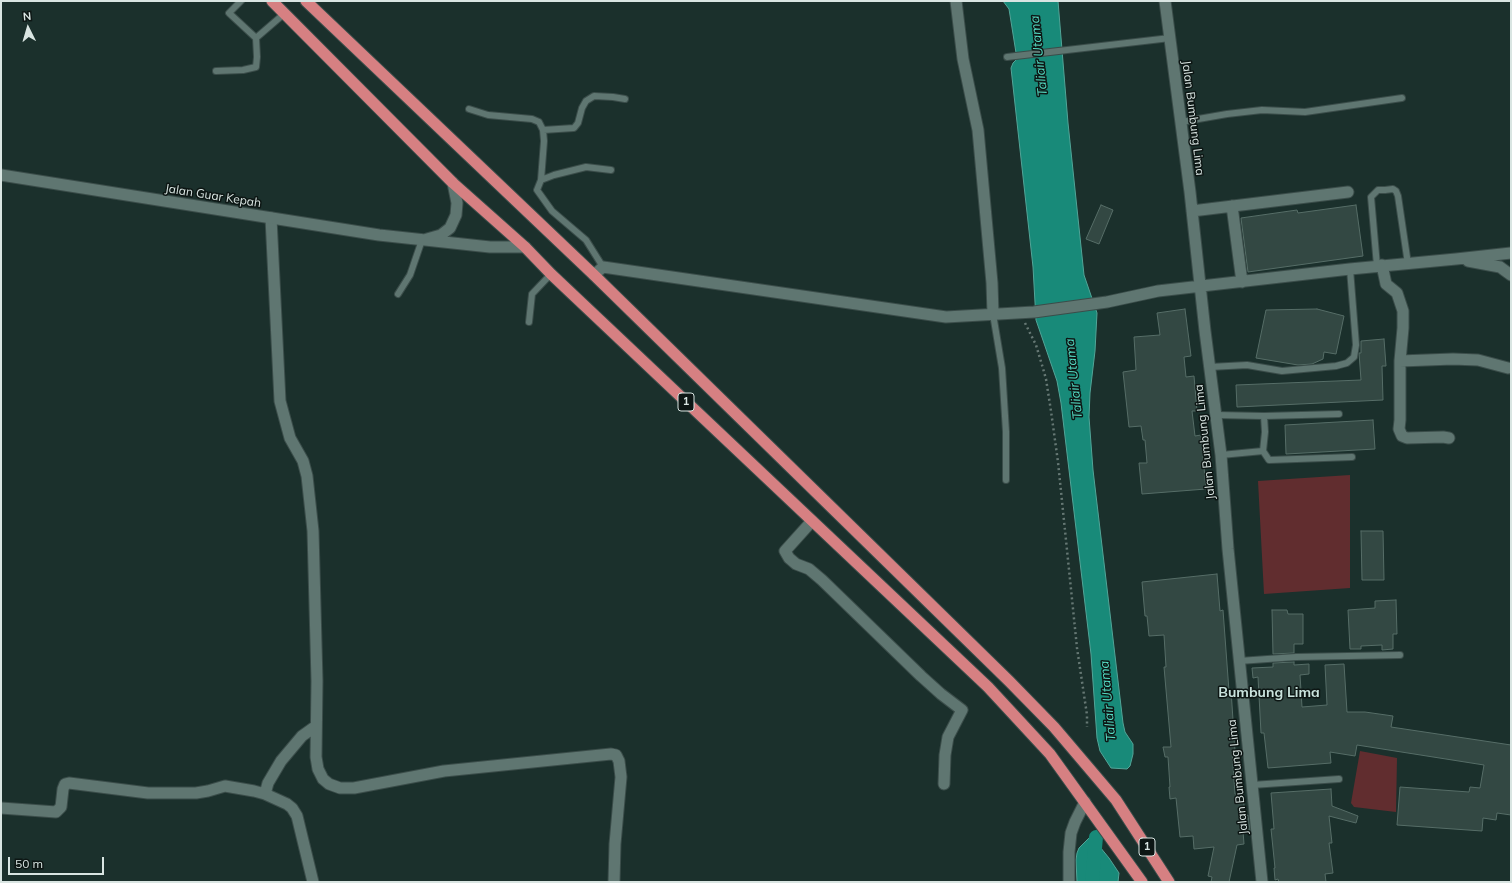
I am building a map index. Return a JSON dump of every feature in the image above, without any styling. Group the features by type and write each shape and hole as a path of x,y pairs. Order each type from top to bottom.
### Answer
{"highway":[{"name":"1","path":"272,1 453,183 525,247 808,525 988,686 1050,754 1132,866 1142,882"},
{"name":"1","path":"306,1 594,276 1009,681 1054,727 1097,777 1124,812 1169,882"}],"street":[{"path":"956,1 963,59 978,130 992,283 992,314"},
{"name":"Jalan Bumbung Lima","path":"1165,1 1221,455 1228,549 1262,882"},
{"name":"Jalan Guar Kepah","path":"1,175 271,218 422,240 490,247 525,247"},
{"name":"Jalan Guar Kepah","path":"422,240 441,234 450,228 456,215 457,203 453,183"},
{"path":"1192,211 1348,192"},
{"path":"1232,206 1242,282"},
{"path":"271,218 280,401 290,438 303,461 307,476 313,531 317,673 316,757 318,769 323,779 329,784 340,788 354,788 444,771 611,754 616,755 621,777 615,844 614,882"},
{"path":"594,276 603,267 946,317 1034,312 1107,302 1158,291 1350,269 1511,253"},
{"path":"1456,259 1500,267 1511,274"},
{"path":"1379,266 1386,284 1397,293 1401,300 1403,311 1400,361 1399,429 1402,436 1414,439 1425,437 1449,438"},
{"path":"1400,361 1453,359 1478,360 1508,368"},
{"path":"808,525 785,551 790,558 796,564 809,570 822,580 921,676 962,710 948,737 945,755 944,784"},
{"path":"265,794 268,783 281,761 302,736 316,726"},
{"path":"1,808 56,812 61,807 65,784 69,783 148,793 196,793 225,786 254,791 265,794 292,808 297,816 313,882"},
{"path":"1069,882 1069,852 1071,833 1075,822 1088,806"}],"lane":[{"path":"216,71 243,70 256,67 256,38 229,13 241,1"},
{"path":"256,38 285,13"},
{"path":"1010,56 1170,38"},
{"path":"543,130 574,128 578,123 582,108 586,101 594,96 613,96 624,99"},
{"path":"1181,122 1262,110 1305,112 1402,98"},
{"path":"469,109 488,115 532,119 539,122 543,130 544,141 541,180 537,190 552,211 586,240 594,250 603,267"},
{"path":"541,180 586,167 611,170"},
{"path":"1379,266 1371,197 1378,190 1393,189 1396,191 1408,264"},
{"path":"398,294 410,275 422,240"},
{"path":"1210,367 1246,365 1282,370 1336,366 1347,363 1354,357 1356,345 1350,269"},
{"path":"529,322 532,294 551,274"},
{"path":"992,314 1002,368 1006,432 1006,480"},
{"path":"1216,416 1339,414"},
{"path":"1264,416 1265,432 1263,451 1269,460 1352,457"},
{"path":"1221,455 1263,451"},
{"path":"1239,660 1296,657 1400,655"},
{"path":"1252,785 1339,779"}],"path":[{"path":"1015,313 1030,329 1046,379 1058,462 1077,648 1087,715 1087,727"}],"shaded area":[{"path":"1350,475 1350,588 1264,594 1258,481"},
{"path":"1360,751 1397,758 1396,812 1354,807 1351,803"}],"water":[{"path":"1003,1 1058,1 1068,123 1084,275 1097,313 1089,417 1093,470 1123,723 1125,732 1133,744 1133,754 1130,766 1127,769 1111,768 1100,751 1097,738 1091,654 1061,403 1057,381 1036,320 1033,267 1011,68 1017,59 1009,9"},
{"path":"1091,836 1119,873 1118,882 1077,882 1077,853 1079,848"}],"building":[{"path":"1101,205 1113,210 1099,244 1086,239"},
{"path":"1356,205 1363,256 1248,272 1241,218 1297,210 1298,213"},
{"path":"1185,309 1191,356 1184,357 1186,377 1194,376 1197,411 1192,411 1195,436 1201,435 1206,489 1142,494 1139,463 1147,463 1145,440 1143,440 1141,426 1129,427 1123,372 1136,370 1134,337 1160,335 1157,313"},
{"path":"1317,309 1344,316 1336,354 1324,352 1323,359 1312,364 1298,365 1256,358 1266,310"},
{"path":"1384,339 1386,366 1382,366 1383,400 1237,407 1236,385 1361,380 1359,353 1361,353 1361,341"},
{"path":"1373,420 1375,449 1286,454 1285,425"},
{"path":"1361,531 1383,531 1384,580 1362,580"},
{"path":"1217,574 1220,611 1223,610 1229,691 1231,690 1233,720 1235,720 1235,750 1232,751 1235,794 1243,794 1245,816 1248,815 1250,830 1243,831 1244,844 1237,845 1229,882 1211,882 1212,877 1208,876 1214,847 1194,849 1193,836 1180,837 1176,798 1170,799 1168,757 1165,757 1163,747 1171,747 1164,667 1166,667 1164,635 1149,636 1147,616 1145,616 1142,582"},
{"path":"1396,600 1397,634 1393,634 1393,649 1382,650 1382,645 1361,646 1361,649 1350,649 1348,610 1375,608 1375,601"},
{"path":"1272,610 1287,610 1288,614 1303,614 1303,644 1294,644 1294,653 1273,654"},
{"path":"1294,662 1294,665 1309,664 1309,674 1300,675 1302,707 1327,705 1325,665 1344,664 1347,712 1365,712 1393,716 1391,727 1511,745 1511,815 1497,813 1496,820 1483,818 1482,831 1397,825 1400,787 1469,792 1470,787 1480,788 1484,765 1357,745 1355,756 1330,752 1331,763 1268,768 1264,733 1261,733 1258,677 1253,678 1252,668 1273,667 1273,663"},
{"path":"1331,789 1332,806 1358,816 1356,823 1329,816 1332,843 1329,843 1333,873 1325,874 1326,882 1279,882 1278,879 1275,880 1271,829 1274,829 1271,793"}],"waterway":[{"name":"Taliair Utama","path":"1092,882 1096,837"}],"district":[{"name":"Bumbung Lima","path":"1269,693"}]}
